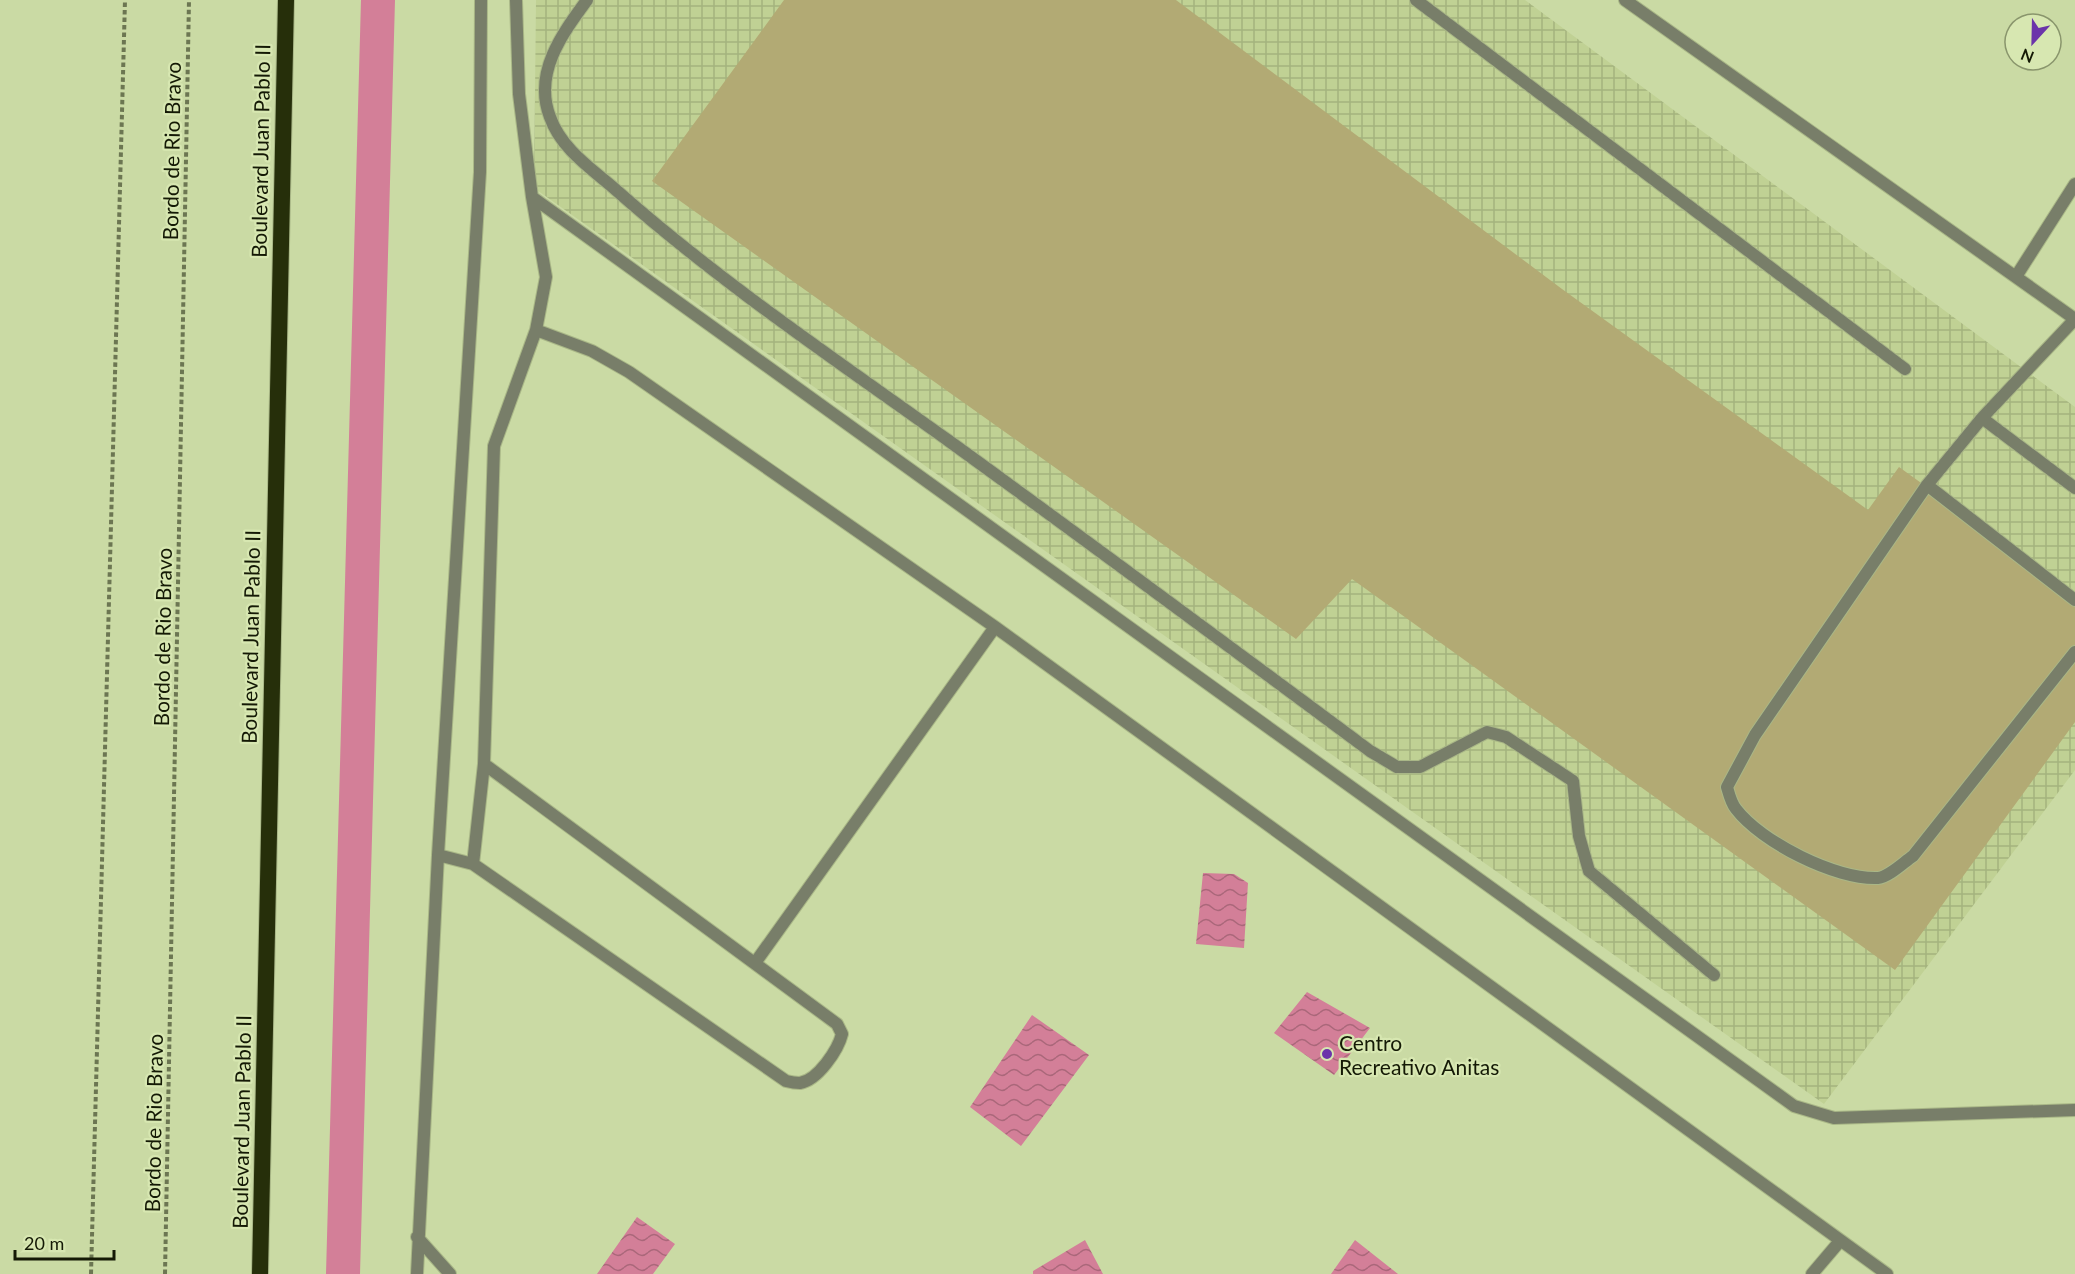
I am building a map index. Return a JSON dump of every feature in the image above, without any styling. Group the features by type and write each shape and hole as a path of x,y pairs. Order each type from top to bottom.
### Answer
{"highway":[{"name":"Boulevard Juan Pablo II","path":"260,1274 286,0"}],"street":[{"path":"417,1274 417,1238 438,855 480,172 481,0"},
{"path":"473,864 484,764 494,446 513,387 530,350 546,277 532,197 519,94 516,0"},
{"path":"587,0 560,36 548,67 544,84 550,117 573,153 677,244 1157,592 1370,751 1397,767 1420,767 1486,732 1506,737 1573,782 1579,836 1589,871 1714,975"},
{"path":"1416,0 1905,369"},
{"path":"1624,0 2017,275 2075,319 1982,418 1927,485 1755,735 1727,787 1735,808 1765,834 1804,859 1839,874 1880,878 1913,856 2075,652"},
{"path":"2017,275 2075,184"},
{"path":"532,197 1794,1106 1834,1118 2075,1110"},
{"path":"536,330 592,351 629,372 995,627 1887,1274"},
{"path":"1982,418 2075,488"},
{"path":"1927,485 2075,600"},
{"path":"755,963 995,627"},
{"path":"438,855 473,864 786,1081 799,1083 811,1078 839,1047 842,1034 837,1024 484,764"},
{"path":"417,1238 450,1274"},
{"path":"1812,1274 1840,1241"}],"path":[{"path":"91,1274 125,0"},
{"name":"Bordo de Rio Bravo","path":"165,1274 189,0"}],"shaded area":[{"path":"536,0 1525,0 2075,407 2075,770 1824,1104 534,188"}],"water":[{"path":"1203,873 1234,874 1248,883 1244,948 1196,944"},
{"name":"Centro Recreativo Anitas","path":"1307,992 1370,1028 1334,1075 1274,1033"},
{"path":"1032,1015 1089,1055 1021,1146 970,1107"},
{"path":"637,1217 675,1244 653,1274 597,1274"},
{"path":"1085,1240 1103,1274 1033,1274 1033,1271"},
{"path":"1355,1240 1398,1274 1331,1274"}],"building":[{"path":"784,0 1176,0 1562,289 1868,510 1899,467 2075,594 2075,722 1895,970 1352,579 1296,639 652,181"}],"waterway":[{"path":"343,1274 378,0"}],"place":[{"name":"Centro Recreativo Anitas","path":"1327,1054"}]}
